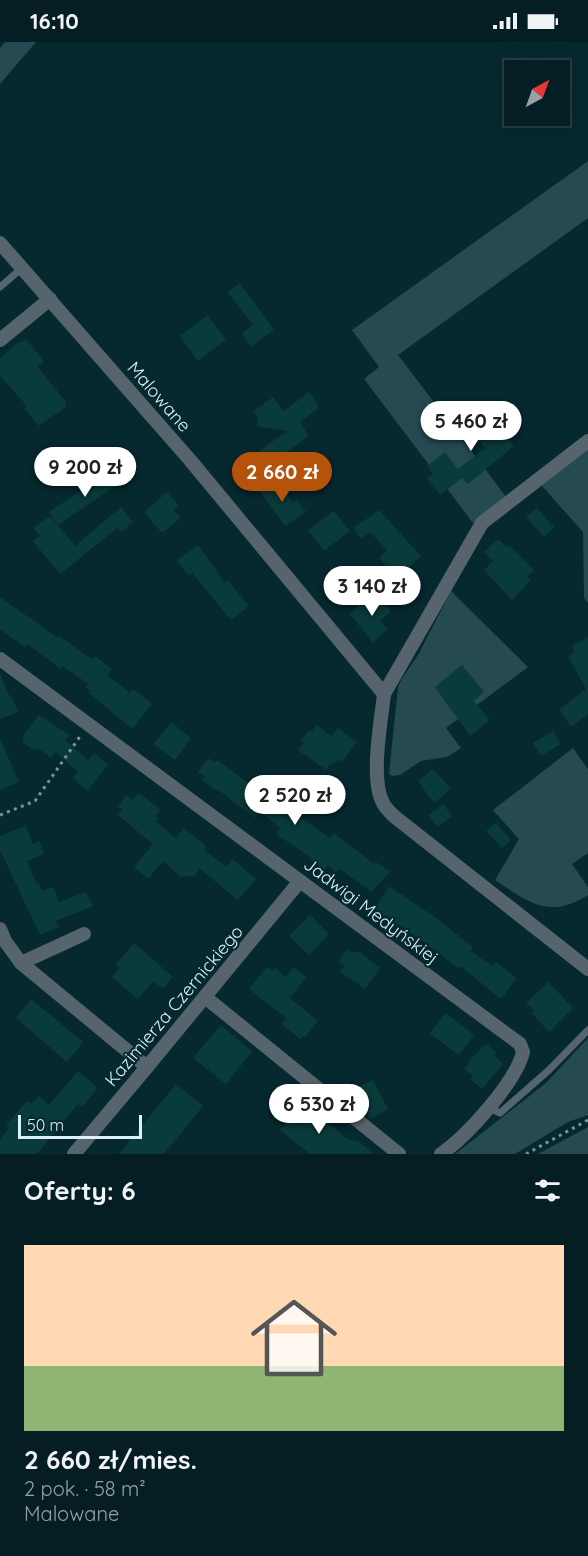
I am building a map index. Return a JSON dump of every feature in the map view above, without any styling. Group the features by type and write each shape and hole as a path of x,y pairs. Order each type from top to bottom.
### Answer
{"street":[{"name":"Malowane","path":"0,243 190,460 384,694"},
{"path":"0,340 50,299"},
{"path":"588,441 482,523 384,694 377,772 383,805 395,817 588,969"},
{"name":"Jadwigi Medyńskiej","path":"0,659 520,1044 523,1052 519,1064 490,1108 441,1154"},
{"name":"Kazimierza Czernickiego","path":"74,1154 300,881"},
{"path":"21,963 84,934"},
{"path":"2,938 21,963 147,1067"},
{"path":"205,997 399,1154"}],"lane":[{"path":"0,287 22,268"},
{"path":"490,1108 500,1113 549,1070 588,1030"}],"path":[{"path":"0,815 35,801 83,732"},
{"path":"526,1154 588,1120"}],"shaded area":[{"path":"5,42 36,42 0,84 0,48"},
{"path":"588,161 588,218 398,355 507,498 473,523 364,379 379,367 352,330"},
{"path":"588,435 588,603 584,598 583,532 535,478"},
{"path":"451,591 528,667 446,728 461,748 447,757 421,761 400,775 392,776 389,773 398,687 418,655"},
{"path":"573,748 588,769 588,853 572,864 588,887 588,895 562,906 550,907 529,901 495,880 519,839 493,810"},
{"path":"588,1038 588,1115 568,1122 515,1154 455,1154 546,1083"},
{"path":"588,1127 588,1154 538,1154"}],"building":[{"path":"240,283 274,330 251,347 242,333 253,325 227,292"},
{"path":"208,315 226,340 198,361 180,336"},
{"path":"26,339 44,361 38,367 67,403 65,404 67,406 39,426 24,408 27,406 0,376 0,358 18,342"},
{"path":"309,392 319,407 300,423 309,436 268,466 259,451 287,431 257,426 258,418 253,412 273,397 284,411"},
{"path":"479,403 514,446 468,484 462,478 440,495 427,479 433,474 427,466 445,452 458,469 485,448 460,418"},
{"path":"112,470 120,483 58,525 49,512"},
{"path":"276,478 293,503 297,500 306,512 285,526 259,490"},
{"path":"167,492 179,506 174,510 181,518 162,533 144,512"},
{"path":"121,507 133,522 121,532 117,528 60,574 33,541 40,536 34,528 50,516 75,546"},
{"path":"537,508 554,527 544,537 526,517"},
{"path":"379,510 421,556 397,578 379,558 387,550 370,532 361,539 354,528"},
{"path":"334,511 350,531 324,551 308,530"},
{"path":"498,539 507,547 509,545 534,570 527,577 531,580 512,600 484,570 493,561 484,552"},
{"path":"198,545 225,583 228,580 249,606 231,620 192,573 189,576 177,561"},
{"path":"376,594 391,611 380,621 387,629 373,643 350,614 362,602 365,605"},
{"path":"0,597 58,638 59,636 92,659 95,656 112,669 107,675 130,693 133,689 152,704 132,729 89,693 91,691 85,687 88,684 63,666 61,669 27,644 25,647 0,629"},
{"path":"588,637 588,714 571,727 559,709 586,689 568,656 575,652 572,646"},
{"path":"462,665 484,692 474,701 490,720 470,736 435,687"},
{"path":"0,674 18,712 0,719"},
{"path":"39,715 69,735 65,740 88,760 94,753 108,765 87,791 73,778 78,772 56,752 51,758 39,749 33,750 23,742 23,736"},
{"path":"171,722 191,738 175,760 154,744"},
{"path":"317,725 331,736 338,728 357,742 342,762 338,759 326,770 298,750 304,743 301,741"},
{"path":"553,731 561,744 541,756 533,743"},
{"path":"0,738 19,782 0,790"},
{"path":"208,758 215,763 217,760 281,807 294,789 311,802 300,817 330,838 334,833 374,864 376,862 390,872 371,892 340,869 335,872 328,865 324,870 311,860 312,858 276,834 280,828 260,812 255,818 202,780 205,777 198,772"},
{"path":"433,769 451,789 434,803 418,781"},
{"path":"139,793 160,810 156,821 175,838 184,828 226,867 232,859 256,879 238,900 200,869 194,876 181,877 163,861 148,879 134,867 153,844 118,815 122,810 118,806 127,795 132,800"},
{"path":"443,804 452,816 438,827 428,815"},
{"path":"496,823 511,840 502,848 486,831"},
{"path":"26,826 33,844 40,841 44,854 27,861 42,891 53,887 59,902 86,892 93,906 56,921 59,927 40,935 0,850 0,836"},
{"path":"389,886 473,947 471,951 493,966 496,962 517,978 501,999 460,966 458,968 420,939 374,909"},
{"path":"310,915 329,934 309,955 289,936"},
{"path":"134,943 173,977 163,989 153,981 138,999 112,977 120,968 116,964"},
{"path":"347,949 353,953 359,951 380,968 365,989 340,972 345,966 339,961"},
{"path":"267,967 272,971 275,968 286,977 293,967 306,977 290,998 318,1021 305,1037 300,1039 281,1024 286,1018 249,989"},
{"path":"548,982 573,1008 549,1032 526,1003"},
{"path":"31,999 83,1042 67,1062 16,1018"},
{"path":"445,1013 474,1035 459,1055 430,1034"},
{"path":"221,1025 252,1052 226,1084 193,1058"},
{"path":"486,1044 497,1053 495,1056 503,1064 482,1089 470,1079 473,1076 464,1069"},
{"path":"78,1071 98,1088 82,1107 78,1104 37,1154 0,1154 0,1139 9,1128 6,1125 27,1101 31,1104 39,1096 49,1105"},
{"path":"373,1080 388,1109 370,1119 355,1089"},
{"path":"176,1084 203,1106 164,1154 119,1154"},
{"path":"302,1102 349,1140 358,1141 374,1154 310,1154 280,1130"}]}
